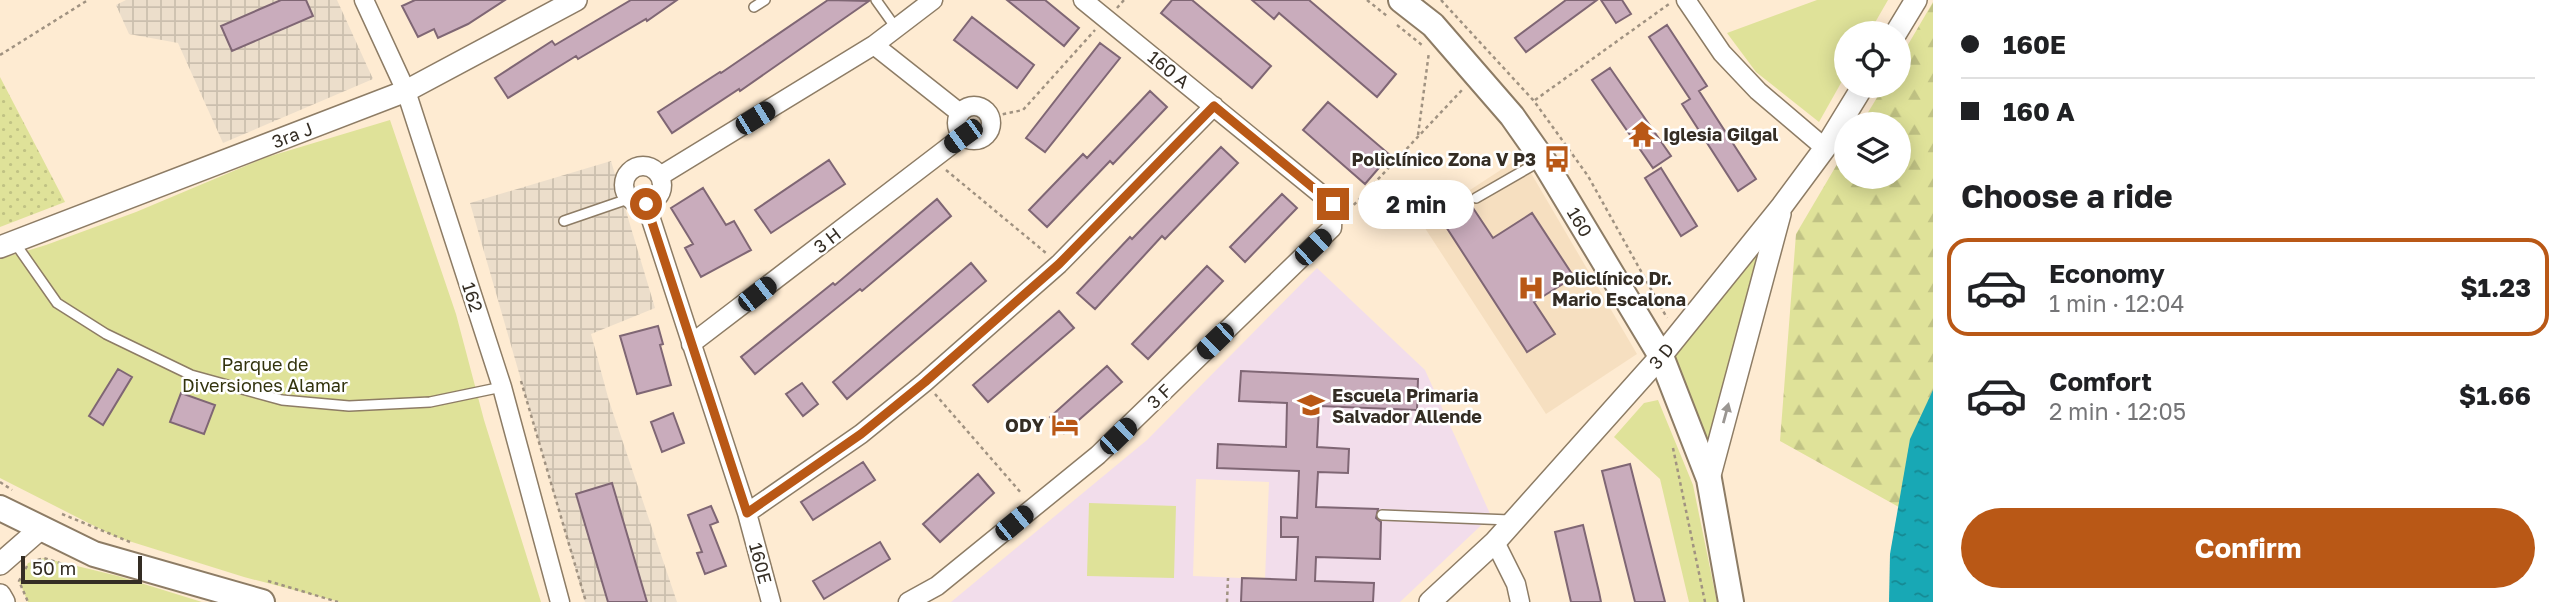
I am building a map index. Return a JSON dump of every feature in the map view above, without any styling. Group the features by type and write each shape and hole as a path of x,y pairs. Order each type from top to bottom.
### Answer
{"main road":[{"name":"160","path":"1401,0 1433,25 1512,116 1543,160 1661,356 1709,479 1731,602"},
{"path":"8,501 40,530 94,554 264,591"}],"street":[{"name":"162","path":"364,0 405,90 502,387 561,602"},
{"name":"3ra J","path":"7,245 405,90 576,0"},
{"path":"660,176 874,45 933,0"},
{"name":"160 A","path":"1083,0 1333,204 1332,228"},
{"path":"1686,0 1722,53 1749,82 1825,148"},
{"path":"1903,21 1916,0"},
{"path":"874,45 960,113"},
{"name":"3 D","path":"1430,602 1495,542 1661,356 1782,206 1825,148 1856,98"},
{"path":"972,106 985,111 989,117 989,130 974,140 963,136 957,126 960,113 972,106"},
{"path":"747,513 861,434 925,382 1059,264 1214,106"},
{"name":"3 H","path":"691,344 963,136"},
{"path":"637,166 650,167 660,176 662,190 653,202 634,203 628,199 623,187 626,174 631,169 637,166"},
{"name":"160E","path":"646,204 747,513 772,602"},
{"path":"1709,479 1782,206"},
{"name":"3 F","path":"908,602 937,586 1098,455 1332,228"},
{"path":"0,564 40,530"},
{"path":"1495,542 1516,584 1520,602"},
{"path":"0,595 4,602"}],"lane":[{"path":"754,7 765,0"},
{"path":"876,0 896,28"},
{"path":"1476,198 1543,160"},
{"path":"564,221 628,199"},
{"path":"7,245 57,303 106,334 191,375 282,400 349,406 430,402 502,387"},
{"path":"1382,515 1515,520"}],"path":[{"path":"0,55 88,0"},
{"path":"989,117 1023,110 1124,0"},
{"path":"1367,0 1438,61"},
{"path":"1512,116 1675,0"},
{"path":"1418,135 1429,51"},
{"path":"1332,228 1477,75"},
{"path":"932,159 1059,264"},
{"path":"522,381 586,602"},
{"path":"925,382 1034,508"},
{"path":"1671,441 1705,602"},
{"path":"0,482 8,501"},
{"path":"59,513 137,544"},
{"path":"28,602 19,581 28,563 44,558 71,566"},
{"path":"1227,602 1228,578"},
{"path":"264,591 338,602"}],"shaded area":[{"path":"126,0 337,0 373,79 223,143 178,43 129,34 116,5"},
{"name":"Policlínico Dr. Mario Escalona","path":"1519,158 1528,168 1637,354 1546,414 1421,222"},
{"path":"611,161 655,308 591,334 609,401 677,602 585,602 470,203"},
{"name":"Escuela Primaria Salvador Allende","path":"1317,268 1425,370 1491,516 1400,602 951,602 1147,440","holes":["1196,479 1269,482 1265,579 1193,576"]}],"green space":[{"path":"1817,0 1888,0 1876,21 1834,21 1834,95 1819,122 1756,72 1727,33"},
{"path":"1933,2 1933,526 1780,441 1796,234 1834,169 1834,189 1911,189 1911,112 1868,112 1877,98 1911,98 1911,40"},
{"path":"0,77 65,202 0,227"},
{"name":"Parque de Diversiones Alamar","path":"390,120 456,314 484,420 541,602 340,602 244,577 116,537 0,478 0,259 136,212 264,158"},
{"path":"1762,244 1707,445 1671,353"},
{"path":"1658,400 1693,485 1717,602 1689,602 1660,479 1614,437 1644,403"},
{"path":"1089,503 1176,506 1174,578 1087,576"},
{"path":"44,558 118,576 202,602 28,602 19,581 28,563"}],"water":[{"path":"1933,390 1933,602 1889,602 1890,554 1910,439"}],"building":[{"path":"281,0 306,0 313,16 232,51 221,26"},
{"path":"415,0 505,0 468,24 438,38 434,29 418,37 402,6"},
{"path":"631,0 677,0 647,21 646,19 578,59 576,56 508,98 495,78 552,41 555,45"},
{"path":"828,0 869,1 740,91 739,89 672,133 658,112"},
{"path":"1007,0 1045,0 1079,28 1064,46"},
{"path":"1172,0 1192,0 1271,66 1252,88 1161,13"},
{"path":"1252,0 1309,0 1396,74 1377,97 1279,13 1274,19"},
{"path":"1566,0 1597,0 1526,52 1515,38"},
{"path":"1601,0 1622,0 1631,14 1616,23"},
{"path":"972,17 1034,65 1017,88 954,40"},
{"path":"1667,25 1707,86 1699,91 1756,179 1738,191 1682,104 1690,99 1649,37"},
{"path":"1100,43 1120,58 1045,152 1026,138"},
{"path":"1610,68 1671,156 1653,168 1592,80"},
{"path":"1150,91 1167,107 1113,164 1110,161 1047,227 1029,210 1083,154 1087,158"},
{"path":"1328,102 1390,155 1365,184 1303,130"},
{"path":"1221,147 1238,163 1165,239 1162,236 1095,309 1077,293"},
{"path":"829,160 845,184 771,233 755,210"},
{"path":"1661,168 1697,226 1681,236 1645,178"},
{"path":"703,188 726,225 734,221 751,250 701,277 685,248 693,244 671,208"},
{"path":"1282,194 1297,208 1245,262 1230,247"},
{"path":"937,199 951,216 862,291 860,289 755,374 741,357 833,283 835,285"},
{"path":"1469,202 1493,238 1532,213 1574,277 1534,302 1555,334 1527,352 1441,219"},
{"path":"971,263 986,281 847,399 833,382"},
{"path":"1207,266 1223,281 1148,359 1132,344"},
{"path":"1059,311 1074,328 988,402 973,385"},
{"path":"658,326 663,344 660,345 671,385 637,394 620,336"},
{"path":"1107,366 1122,382 1064,433 1050,417"},
{"path":"118,369 132,377 103,425 89,416"},
{"path":"1241,371 1418,379 1417,410 1319,406 1317,447 1349,449 1348,473 1318,472 1316,507 1378,509 1376,518 1381,522 1380,559 1316,557 1315,581 1374,583 1373,602 1241,602 1242,578 1296,580 1298,537 1281,537 1281,517 1297,518 1299,471 1217,468 1218,444 1286,447 1287,403 1239,401"},
{"path":"802,383 818,404 803,416 786,394"},
{"path":"181,393 215,405 204,434 170,422"},
{"path":"673,413 684,443 662,452 651,422"},
{"path":"863,462 875,480 813,520 801,502"},
{"path":"1630,464 1665,602 1635,602 1602,471"},
{"path":"978,474 994,493 940,542 923,524"},
{"path":"612,483 647,602 608,602 576,494"},
{"path":"711,506 718,522 710,525 726,566 705,574 697,553 702,552 688,515"},
{"path":"1583,525 1601,602 1571,602 1555,532"},
{"path":"880,542 890,559 824,599 813,581"}],"place":[{"name":"Iglesia Gilgal","path":"1642,134"},
{"name":"Policlínico Zona V P3","path":"1557,159"},
{"name":"Policlínico Dr. Mario Escalona","path":"1531,288"},
{"name":"Escuela Primaria Salvador Allende","path":"1311,405"},
{"name":"ODY","path":"1065,425"}],"route":[{"path":"646,204 747,513 861,434 925,382 1059,264 1214,106 1333,204"}]}
